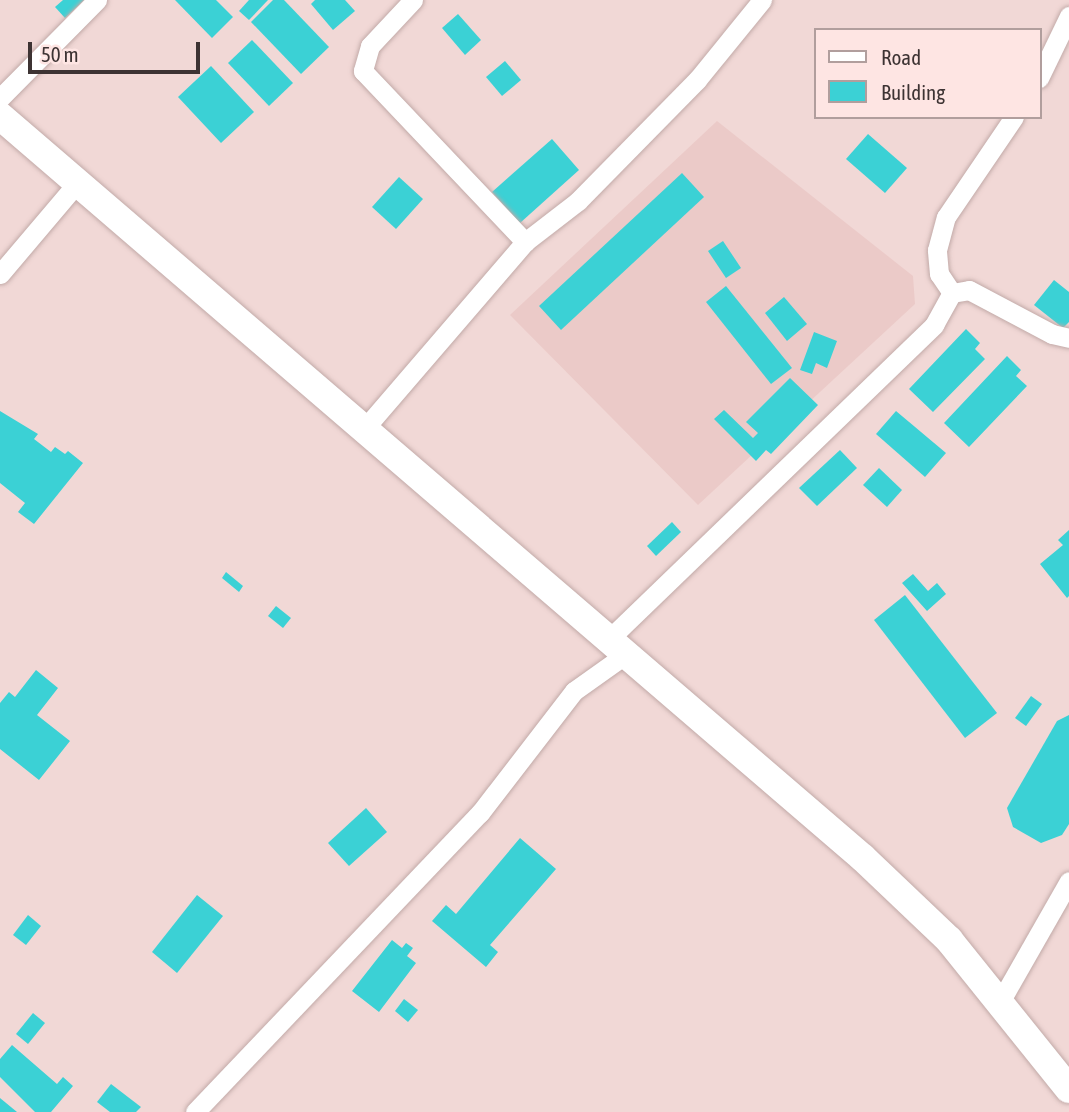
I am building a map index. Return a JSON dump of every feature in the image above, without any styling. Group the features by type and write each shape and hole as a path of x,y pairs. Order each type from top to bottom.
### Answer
{"main road":[{"path":"0,116 365,428 615,649 863,858 948,940 1069,1089"}],"street":[{"path":"0,98 97,0"},
{"path":"413,0 370,46 363,71 525,242"},
{"path":"365,428 525,242 587,192 697,80 762,0"},
{"path":"1041,74 1069,16"},
{"path":"951,293 939,274 937,250 946,217 1013,119"},
{"path":"0,274 78,183"},
{"path":"951,293 969,290 1052,334 1069,338"},
{"path":"195,1112 480,813 574,691 934,325 951,293"},
{"path":"1000,1002 1069,881"}],"shaded area":[{"path":"717,121 913,276 915,304 698,505 510,315"}],"building":[{"path":"63,0 84,0 65,18 55,7"},
{"path":"175,0 216,0 233,17 212,38"},
{"path":"249,0 268,0 249,20 239,11"},
{"path":"273,0 284,0 329,47 301,74 251,22"},
{"path":"315,0 345,0 355,11 333,30 311,4"},
{"path":"458,14 481,40 465,55 442,28"},
{"path":"252,40 293,83 269,106 228,63"},
{"path":"505,61 521,80 502,96 486,77"},
{"path":"211,66 254,112 221,143 178,97"},
{"path":"868,134 907,168 885,193 846,159"},
{"path":"552,139 579,170 520,223 492,192"},
{"path":"682,173 704,197 561,330 539,306"},
{"path":"399,177 423,199 396,229 372,207"},
{"path":"723,241 741,268 726,278 708,251"},
{"path":"1054,280 1069,292 1069,322 1063,328 1034,305"},
{"path":"726,286 792,368 771,384 706,302"},
{"path":"784,297 807,324 787,341 765,313"},
{"path":"966,329 980,343 975,349 985,359 933,412 909,389"},
{"path":"814,332 837,341 827,368 816,363 812,374 800,370"},
{"path":"1007,356 1021,370 1016,376 1027,386 969,447 944,423"},
{"path":"790,378 818,405 771,454 766,450 756,461 714,419 724,410 753,438 758,433 746,422"},
{"path":"0,411 38,434 34,439 51,452 55,447 65,454 68,451 83,463 34,524 18,512 25,503 0,483"},
{"path":"896,411 946,453 925,477 876,434"},
{"path":"840,450 857,468 817,506 799,488"},
{"path":"879,468 902,490 887,507 863,485"},
{"path":"672,522 681,532 656,556 647,546"},
{"path":"1069,530 1067,598 1040,564 1063,545 1058,540"},
{"path":"226,572 243,586 239,592 222,578"},
{"path":"913,574 928,591 937,583 946,594 927,611 902,583"},
{"path":"905,595 997,713 965,738 874,620"},
{"path":"276,606 291,618 283,628 268,616"},
{"path":"36,670 58,688 37,715 70,741 39,780 0,749 0,703 9,692 15,697"},
{"path":"1031,696 1042,704 1026,726 1015,718"},
{"path":"1069,715 1069,824 1062,835 1041,843 1013,827 1007,808 1057,721"},
{"path":"366,808 387,832 349,866 328,843"},
{"path":"520,838 556,869 490,945 498,952 486,967 432,921 446,905 456,914"},
{"path":"197,895 223,916 177,973 152,952"},
{"path":"28,915 41,926 26,945 13,935"},
{"path":"392,940 402,948 406,943 413,948 407,956 416,963 379,1012 352,991"},
{"path":"404,999 418,1010 408,1022 395,1011"},
{"path":"33,1013 45,1023 28,1044 16,1034"},
{"path":"12,1045 57,1084 63,1077 73,1086 51,1112 35,1112 0,1077 0,1059"},
{"path":"111,1084 141,1107 136,1112 110,1112 97,1102"},
{"path":"0,1098 17,1112 0,1112"}]}
